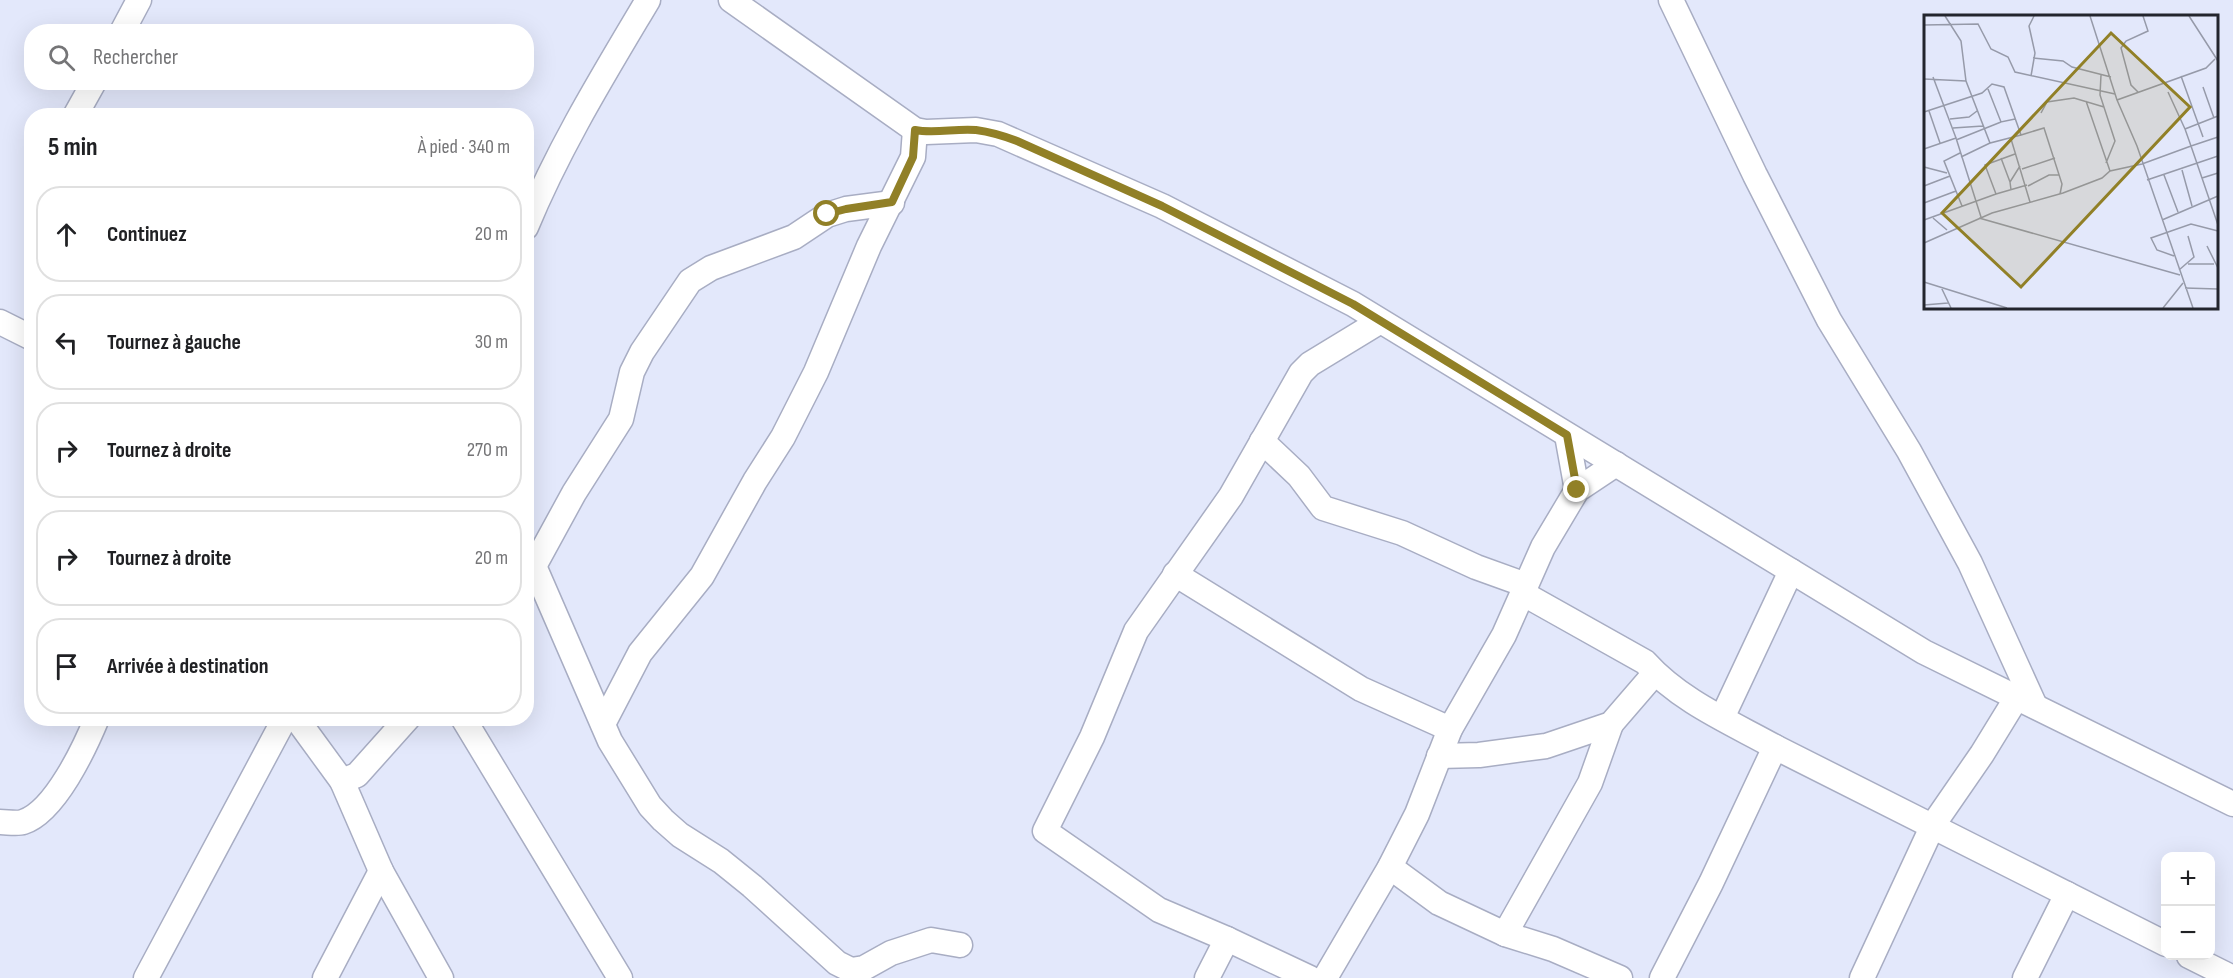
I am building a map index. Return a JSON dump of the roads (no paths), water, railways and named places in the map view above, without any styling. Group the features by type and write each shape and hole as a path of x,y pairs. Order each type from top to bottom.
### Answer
{"street":[{"path":"126,24 139,0"},
{"path":"534,209 585,105 648,0"},
{"path":"731,0 915,130 926,132 976,130 998,134 1162,206 1353,304 1379,322 1924,652 2233,804"},
{"path":"1671,0 1755,175 1830,320 1909,451 1970,563 2026,701"},
{"path":"79,108 90,90"},
{"path":"603,724 640,653 702,576 743,501 783,437 816,372 869,246 913,157 915,130"},
{"path":"534,566 574,493 621,419 632,372 642,352 690,281 711,268 794,237 827,214 892,202"},
{"path":"0,322 24,334"},
{"path":"1310,978 1159,910 1045,831 1092,737 1136,631 1231,495 1301,373 1319,359 1379,322"},
{"path":"1567,435 1577,490"},
{"path":"1262,441 1299,476 1323,508 1402,533 1524,589 1645,662 1655,674 1692,702 1775,747 2161,941"},
{"path":"1326,978 1390,867 1416,813 1450,729 1504,635 1543,547 1577,490 1616,464"},
{"path":"1722,718 1791,571"},
{"path":"1175,574 1361,689 1450,729"},
{"path":"534,581 603,724 636,785 663,820 680,835 721,861 837,963 851,970 864,968 891,953 931,940 960,945"},
{"path":"1505,933 1590,783 1611,724 1655,674"},
{"path":"1862,978 1933,825 1982,754 2026,701"},
{"path":"1439,756 1479,755 1545,746 1611,724"},
{"path":"0,822 23,822 47,805 75,766 93,726"},
{"path":"146,978 281,726"},
{"path":"302,726 342,781 381,871 441,978"},
{"path":"342,781 357,775 401,726"},
{"path":"468,726 620,978"},
{"path":"1662,978 1711,883 1775,747"},
{"path":"1390,867 1439,903 1505,933 1553,948 1620,978"},
{"path":"325,978 381,871"},
{"path":"2025,978 2067,894"},
{"path":"1207,978 1227,939"},
{"path":"2197,960 2233,978"}]}
